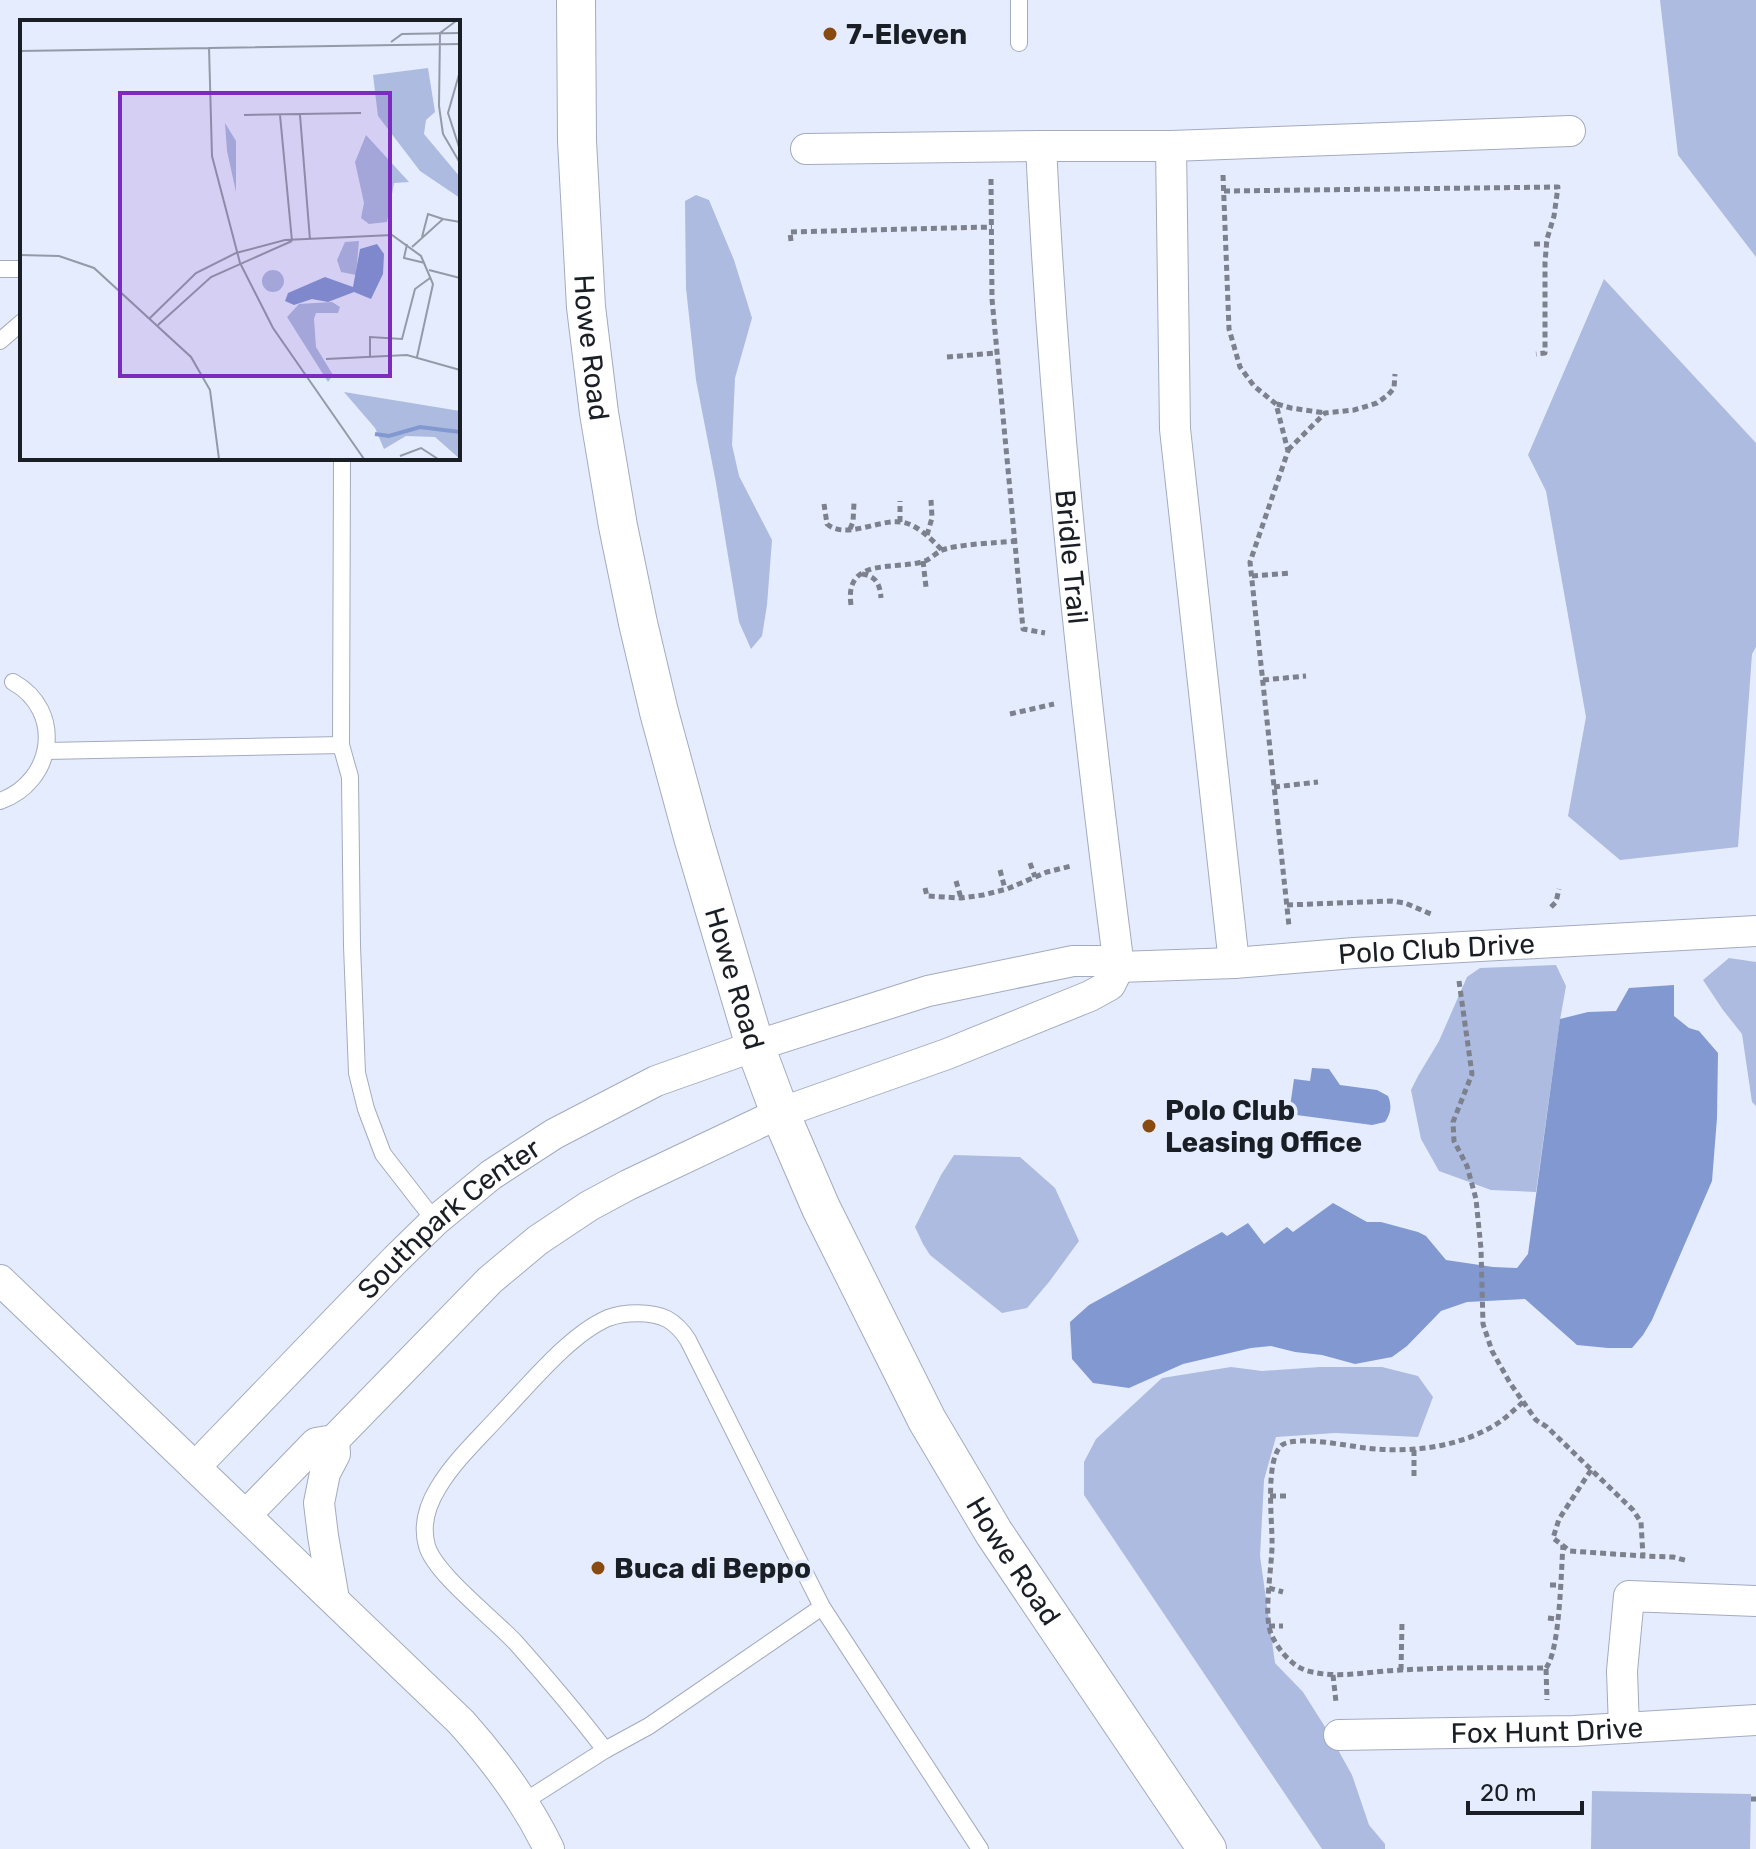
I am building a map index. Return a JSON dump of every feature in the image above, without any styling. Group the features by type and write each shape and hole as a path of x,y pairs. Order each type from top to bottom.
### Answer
{"street":[{"name":"Howe Road","path":"576,0 577,141 585,294 590,353 618,526 659,712 755,1046 821,1208 927,1420 994,1533 1207,1849"},
{"path":"806,149 1171,146 1570,131"},
{"name":"Bridle Trail","path":"1041,146 1046,248 1071,541 1097,801 1119,967"},
{"path":"1171,146 1175,429 1234,963"},
{"name":"Polo Club Drive","path":"755,1046 928,991 1073,961 1100,961 1119,967 1234,963 1354,953 1756,931"},
{"path":"246,1515 316,1443 334,1440 497,1273 571,1217 606,1196 780,1113 947,1054 1090,996 1110,985 1119,967"},
{"name":"Southpark Center","path":"195,1467 396,1259 471,1190 512,1160 567,1127 656,1081 755,1046"},
{"path":"0,1280 461,1722 487,1752 539,1828 549,1849"},
{"path":"334,1440 335,1454 322,1484 319,1513 334,1599"},
{"path":"1624,1728 1622,1671 1629,1596 1756,1601"},
{"name":"Fox Hunt Drive","path":"1339,1735 1548,1731 1756,1720"}],"lane":[{"path":"1019,0 1019,43"},
{"path":"0,341 20,324"},
{"path":"342,460 341,745 350,777 357,1073 383,1154 435,1221"},
{"path":"0,801 19,793 28,785 43,762 46,751 46,726 38,705 13,682"},
{"path":"46,751 341,745"},
{"path":"605,1750 550,1680 435,1563 429,1554 424,1534 431,1502 457,1461 545,1368 589,1328 610,1317 640,1314 666,1318 683,1332 692,1346 822,1607 980,1849"},
{"path":"522,1803 649,1726 822,1607"}],"path":[{"path":"1222,144 1229,329 1233,349 1249,381 1276,404 1325,413 1354,410 1377,403 1394,388 1395,374"},
{"path":"991,146 992,299 1023,629 1058,635"},
{"path":"1224,191 1558,187 1547,244 1545,353 1536,354"},
{"path":"791,241 790,232 992,227"},
{"path":"944,228 944,236"},
{"path":"915,229 915,237"},
{"path":"819,231 819,241"},
{"path":"1534,244 1547,244"},
{"path":"1535,277 1545,278"},
{"path":"1535,322 1545,322"},
{"path":"947,357 996,353"},
{"path":"1276,404 1288,451"},
{"path":"1293,959 1250,562 1288,451 1325,413"},
{"path":"927,535 932,518 931,500"},
{"path":"900,501 900,522"},
{"path":"849,530 853,522 854,503"},
{"path":"824,504 827,524 836,530 900,522 927,535 942,550"},
{"path":"851,605 851,583 861,573 923,561 942,550 1015,541"},
{"path":"923,561 926,587"},
{"path":"861,573 876,580 881,598"},
{"path":"1252,576 1291,573"},
{"path":"1263,680 1306,676"},
{"path":"1010,714 1066,701"},
{"path":"1274,787 1318,782"},
{"path":"1030,863 1035,877"},
{"path":"925,888 927,896 961,898 983,895 1073,866"},
{"path":"1000,870 1005,889"},
{"path":"956,881 961,898"},
{"path":"1540,914 1556,902 1559,889"},
{"path":"1287,905 1391,901 1405,903 1437,916"},
{"path":"1454,948 1472,1074 1453,1122 1454,1141 1467,1166 1476,1199 1483,1324 1492,1351 1536,1420 1633,1510 1641,1522 1643,1556"},
{"path":"1523,1402 1496,1425 1474,1435 1452,1443 1414,1450 1293,1441 1282,1445 1275,1455 1270,1496 1273,1555 1269,1626 1270,1633 1284,1654 1301,1669 1329,1675 1401,1670 1546,1668"},
{"path":"1414,1450 1414,1479"},
{"path":"1591,1470 1559,1519 1553,1538 1570,1551 1673,1557 1700,1564"},
{"path":"1270,1496 1289,1496"},
{"path":"1548,1731 1546,1668 1551,1662 1557,1619 1563,1545"},
{"path":"1550,1585 1560,1585"},
{"path":"1269,1588 1283,1592"},
{"path":"1548,1618 1557,1619"},
{"path":"1401,1670 1402,1622"},
{"path":"1269,1626 1283,1626"}],"shaded area":[{"path":"1660,0 1756,0 1756,257 1678,155"},
{"path":"696,195 709,200 734,260 752,318 735,378 732,445 739,476 772,540 762,636 751,649 739,622 696,380 686,288 685,201"},
{"path":"1604,279 1756,443 1756,647 1752,654 1738,847 1620,860 1568,816 1586,717 1546,491 1528,455"},
{"path":"1729,958 1756,962 1756,1106 1752,1102 1742,1034 1703,980"},
{"path":"1556,965 1566,986 1536,1192 1491,1190 1439,1171 1421,1139 1411,1090 1439,1041 1467,977 1480,968"},
{"path":"1674,985 1674,1016 1689,1028 1699,1031 1718,1053 1712,1181 1652,1320 1632,1348 1577,1345 1525,1299 1467,1302 1441,1311 1392,1357 1355,1364 1271,1346 1251,1348 1183,1364 1129,1388 1093,1383 1072,1359 1070,1322 1089,1305 1222,1232 1227,1236 1248,1223 1264,1244 1287,1227 1293,1232 1333,1203 1367,1222 1381,1222 1426,1236 1446,1260 1517,1268 1528,1254 1560,1019 1588,1012 1616,1011 1629,988"},
{"path":"1312,1068 1329,1069 1340,1085 1377,1090 1388,1096 1390,1109 1385,1122 1372,1125 1289,1114 1294,1079 1310,1081"},
{"path":"954,1155 1020,1157 1055,1188 1079,1241 1027,1308 1002,1313 930,1255 923,1244 915,1227"},
{"path":"1231,1367 1262,1371 1382,1367 1418,1376 1433,1397 1418,1437 1335,1433 1276,1437 1264,1480 1260,1556 1275,1663 1303,1692 1327,1730 1352,1775 1369,1825 1385,1844 1385,1849 1322,1849 1084,1495 1084,1462 1096,1439 1162,1378"},
{"path":"1592,1791 1751,1794 1750,1849 1591,1849"}],"place":[{"name":"7-Eleven","path":"830,34"},
{"name":"Polo Club Leasing Office","path":"1149,1126"},
{"name":"Buca di Beppo","path":"598,1568"}]}
